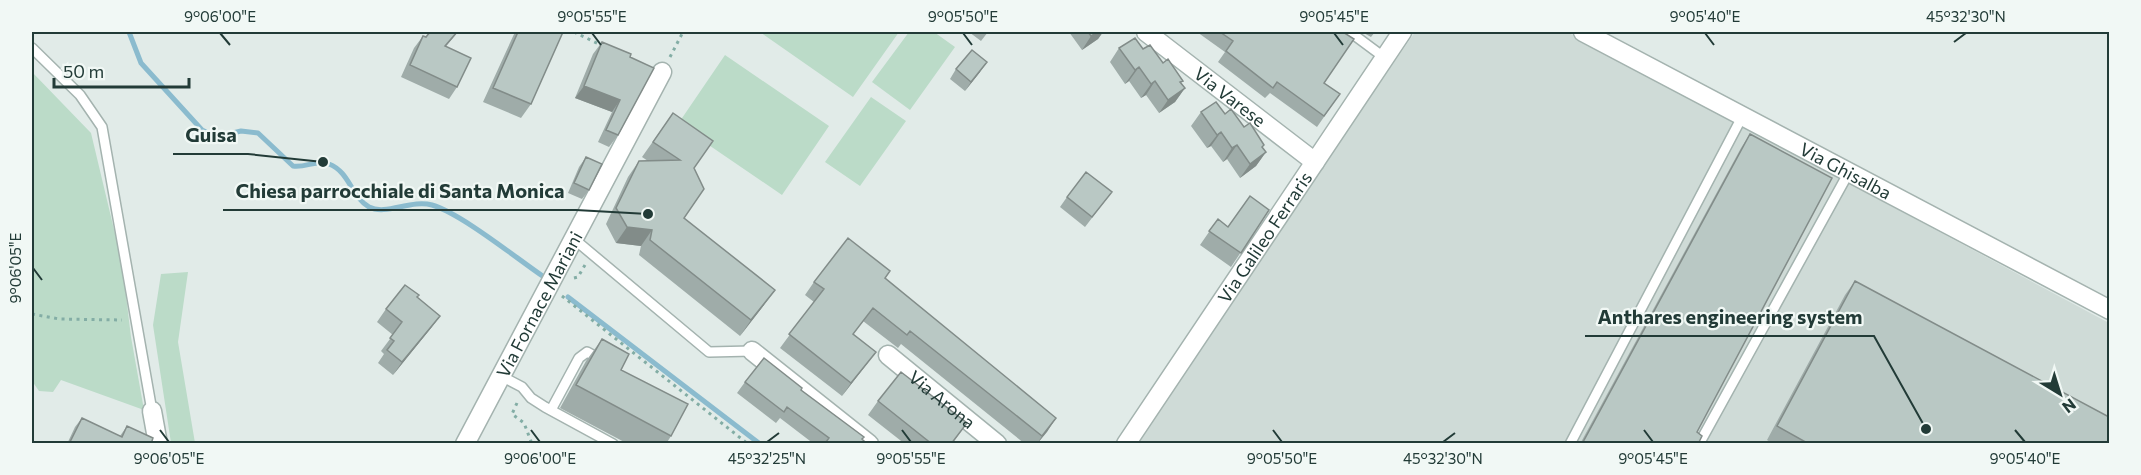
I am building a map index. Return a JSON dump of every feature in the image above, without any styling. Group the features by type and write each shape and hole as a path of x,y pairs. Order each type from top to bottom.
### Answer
{"street":[{"name":"Via Varese","path":"1146,32 1315,162"},
{"name":"Via Galileo Ferraris","path":"1126,444 1402,32"},
{"name":"Via Ghisalba","path":"1583,32 2109,310"},
{"name":"Via Fornace Mariani","path":"465,444 662,72"},
{"path":"752,351 869,444"},
{"name":"Via Arona","path":"888,355 997,444"},
{"path":"152,411 158,444"}],"lane":[{"path":"1350,32 1385,58"},
{"path":"32,48 80,95 102,127 138,320 152,411"},
{"path":"1569,444 1742,117"},
{"path":"1699,444 1849,172"},
{"path":"574,239 709,352 752,351"},
{"path":"551,410 579,358 587,352 611,366"},
{"path":"501,376 522,387 531,398 613,444"}],"path":[{"path":"574,32 608,48"},
{"path":"662,72 683,32"},
{"path":"549,286 748,444"},
{"path":"32,314 59,319 138,320"},
{"path":"518,401 512,414 524,423 532,444"}],"shaded area":[{"path":"1415,32 1567,32 2109,323 2109,443 1131,444"}],"green space":[{"path":"760,32 899,32 853,97"},
{"path":"909,32 934,32 955,47 910,110 872,82"},
{"path":"725,55 829,126 782,195 678,124"},
{"path":"32,72 91,133 122,263 131,337 144,410 61,380 53,392 39,391 32,381"},
{"path":"871,97 906,121 860,186 825,162"},
{"path":"188,272 178,342 195,443 171,443 153,325 161,274"}],"building":[{"path":"430,32 457,32 445,46 471,58 457,87 410,65 423,36 426,37"},
{"path":"518,32 563,32 531,104 493,88"},
{"path":"1220,32 1343,32 1354,39 1324,83 1340,94 1324,116 1277,82 1273,88 1226,51 1233,41"},
{"path":"1135,38 1143,49 1150,45 1163,63 1168,59 1183,81 1180,82 1185,88 1168,100 1155,81 1151,84 1139,67 1135,70 1119,48"},
{"path":"602,42 631,54 630,57 654,68 618,135 606,130 620,100 584,86"},
{"path":"972,50 987,62 971,82 956,69"},
{"path":"1216,102 1225,114 1231,109 1244,127 1250,123 1264,145 1262,147 1266,152 1250,164 1237,145 1232,148 1221,132 1217,135 1201,112"},
{"path":"673,113 713,141 694,168 704,189 684,218 775,290 751,320 650,240 652,230 627,227 616,208 639,161 680,160 653,142"},
{"path":"1750,134 1832,178 1697,432 1702,436 1698,444 1582,444"},
{"path":"586,157 602,164 589,190 574,183"},
{"path":"1086,172 1112,192 1092,217 1067,197"},
{"path":"1250,196 1269,210 1241,253 1209,231 1218,219 1228,227"},
{"path":"848,238 890,271 885,278 1056,418 1042,436 910,331 907,335 873,308 853,334 876,352 851,383 789,334 824,289 814,282"},
{"path":"1855,281 2109,417 2109,444 1809,444 1777,426"},
{"path":"405,285 440,316 402,362 387,350 394,341 390,338 402,322 386,309"},
{"path":"602,339 629,354 621,370 688,404 671,436 576,385"},
{"path":"764,358 802,388 801,390 864,437 862,439 867,444 828,444 826,442 829,438 787,407 784,412 745,382"},
{"path":"901,372 967,423 951,444 932,444 878,401"},
{"path":"82,418 122,437 127,426 153,438 151,444 69,444"}],"waterway":[{"path":"129,32 141,63 202,130 216,137 241,131 258,133 293,166 320,162 329,164 342,173 358,197 369,207 383,210 424,204 444,210 473,227 544,277"},
{"path":"568,297 760,444"}],"place":[{"name":"Guisa","path":"323,162"},
{"name":"Chiesa parrocchiale di Santa Monica","path":"648,214"},
{"name":"Anthares engineering system","path":"1926,429"}]}
